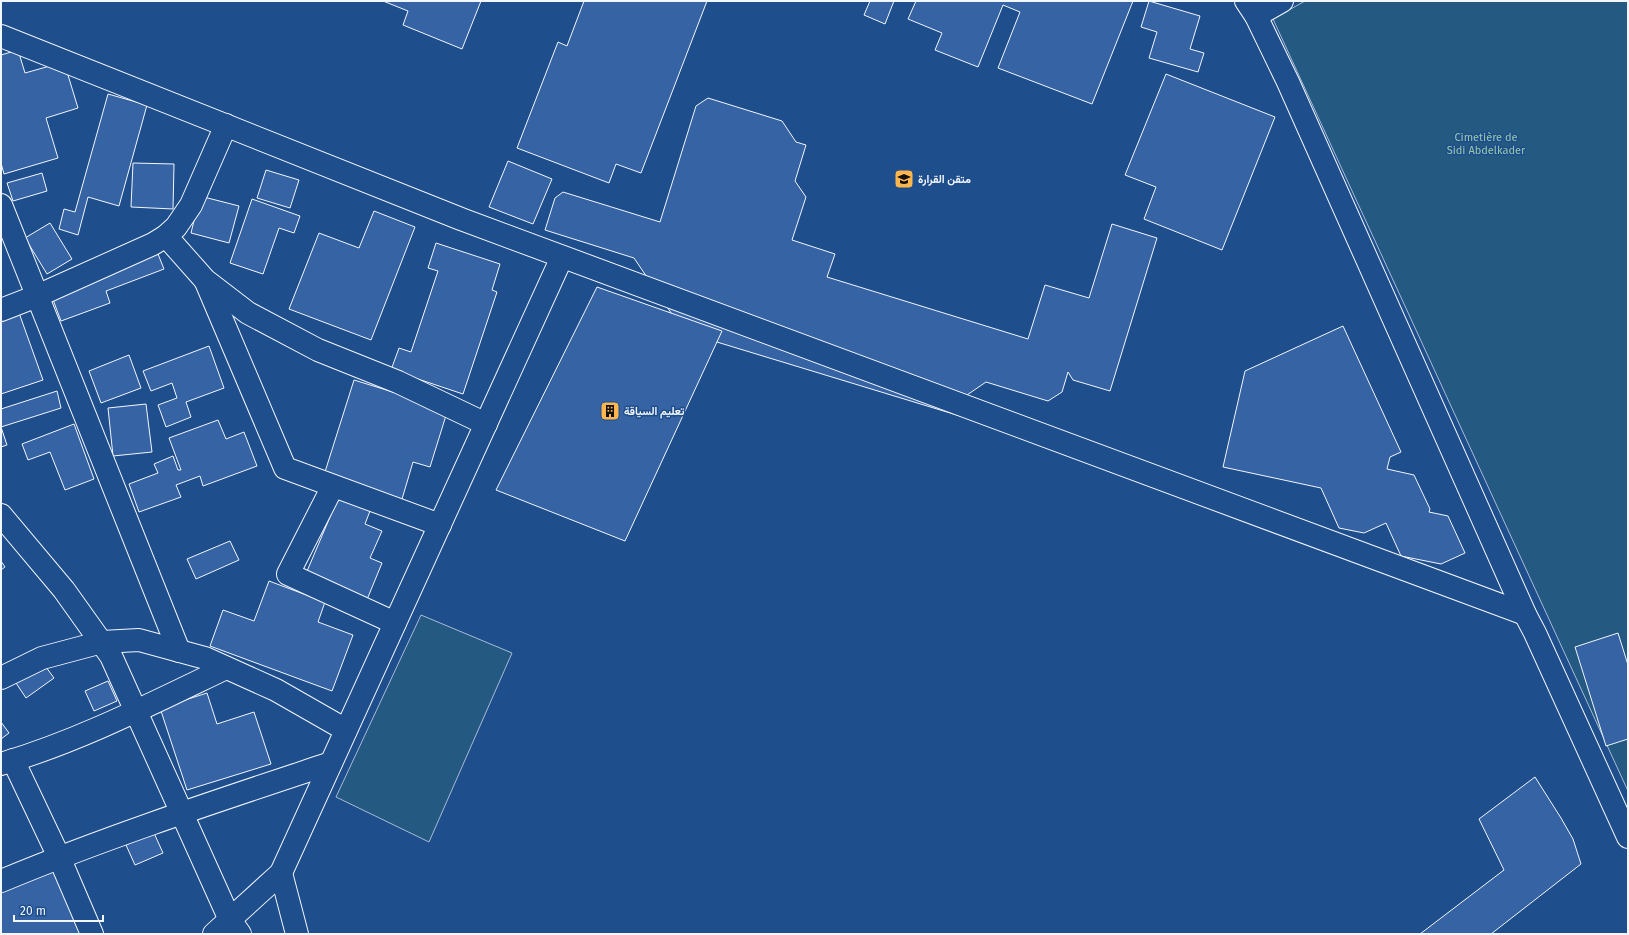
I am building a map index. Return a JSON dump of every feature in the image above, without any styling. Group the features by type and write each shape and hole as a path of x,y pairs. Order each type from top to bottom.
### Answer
{"street":[{"path":"1282,1 1251,9 1291,89 1525,614 1539,640 1628,837"},
{"path":"1,36 461,219 1525,614"},
{"path":"1,310 37,296 153,244 166,236 176,227 191,205 226,125"},
{"path":"1,205 179,651"},
{"path":"166,236 205,280 248,313 318,350 398,382 486,424"},
{"path":"1,516 64,590 111,656 182,812 228,929 281,873 562,257"},
{"path":"205,280 285,468 440,526"},
{"path":"333,486 288,574 395,623"},
{"path":"1,678 42,658 102,642 139,640 205,658 276,690 346,730"},
{"path":"92,934 59,857 7,762 32,754 137,711 226,668"},
{"path":"1,881 59,857 182,812 331,763"},
{"path":"281,873 297,934"}],"green space":[{"name":"Cimetière de Sidi Abdelkader","path":"1305,1 1628,1 1628,791 1273,19"},
{"path":"421,615 512,653 429,842 336,797"}],"building":[{"path":"383,1 481,1 462,49 403,25 408,11"},
{"path":"584,1 707,1 641,173 616,164 609,183 517,148 558,42 567,46"},
{"path":"870,1 894,1 885,24 864,15"},
{"path":"916,1 1133,1 1092,104 998,68 1020,12 1003,5 978,67 935,50 942,33 908,19"},
{"path":"1149,1 1200,16 1190,49 1204,53 1198,72 1149,58 1157,32 1141,27"},
{"path":"18,50 25,73 64,62 78,108 46,118 58,158 4,174 1,163 1,55"},
{"path":"1166,74 1275,117 1222,250 1144,219 1156,187 1125,175"},
{"path":"108,94 147,105 119,206 88,197 78,235 59,229 64,209 75,212"},
{"path":"708,98 782,121 796,142 806,145 795,181 806,197 792,240 835,254 827,277 1028,339 1045,285 1089,298 1112,224 1157,238 1110,391 1073,380 1068,372 1062,392 1048,401 986,382 967,395 960,416 684,332 634,258 545,230 555,198 563,192 660,222 696,106"},
{"path":"508,161 552,179 533,224 489,207"},
{"path":"133,163 174,164 173,209 131,207"},
{"path":"266,170 299,180 290,208 257,198"},
{"path":"42,173 47,191 13,201 7,183"},
{"path":"200,196 239,206 229,243 191,233"},
{"path":"252,199 300,216 294,233 279,228 263,274 230,263"},
{"path":"374,211 415,227 371,340 289,309 319,233 359,248"},
{"path":"50,223 72,259 47,274 25,238"},
{"path":"436,243 500,264 492,290 497,292 463,394 391,370 399,348 411,352 438,271 428,268"},
{"path":"156,249 164,269 106,291 110,303 61,321 49,289"},
{"name":"تعليم السياقة","path":"597,287 722,331 625,541 496,490"},
{"path":"18,310 43,380 1,394 1,316"},
{"path":"1343,326 1401,452 1390,457 1387,469 1414,475 1430,509 1429,512 1448,516 1465,553 1441,564 1401,556 1386,523 1364,533 1339,528 1321,488 1223,467 1245,371"},
{"path":"209,346 224,388 186,402 191,417 166,427 158,405 177,398 172,383 151,391 143,371"},
{"path":"129,355 141,388 101,403 89,371"},
{"path":"354,380 448,409 430,467 413,462 402,499 324,475"},
{"path":"57,391 61,408 1,427 1,409"},
{"path":"146,404 152,452 113,456 108,408"},
{"path":"218,420 226,439 244,432 257,466 203,486 200,476 176,485 181,497 139,512 129,484 158,473 154,464 173,456 178,470 181,470 169,438"},
{"path":"74,424 94,479 65,490 50,452 28,460 22,444"},
{"path":"1,427 7,445 1,447"},
{"path":"338,498 370,511 365,524 382,531 370,558 382,563 366,602 305,576"},
{"path":"230,541 239,560 196,579 187,559"},
{"path":"1,561 5,567 1,570"},
{"path":"269,581 325,602 318,622 353,635 332,691 210,646 223,610 254,621"},
{"path":"1618,633 1628,665 1628,739 1606,746 1575,647"},
{"path":"43,663 54,678 26,698 16,683"},
{"path":"108,681 117,701 94,711 85,691"},
{"path":"207,693 217,724 254,712 271,764 187,790 160,708"},
{"path":"1,722 9,733 1,739"},
{"path":"1535,777 1573,839 1581,864 1491,934 1420,934 1504,870 1479,819"},
{"path":"154,833 163,853 135,865 126,845"},
{"path":"66,867 89,934 1,934 1,889"}],"place":[{"name":"متقن القرارة","path":"904,179"},
{"name":"تعليم السياقة","path":"610,411"}]}
